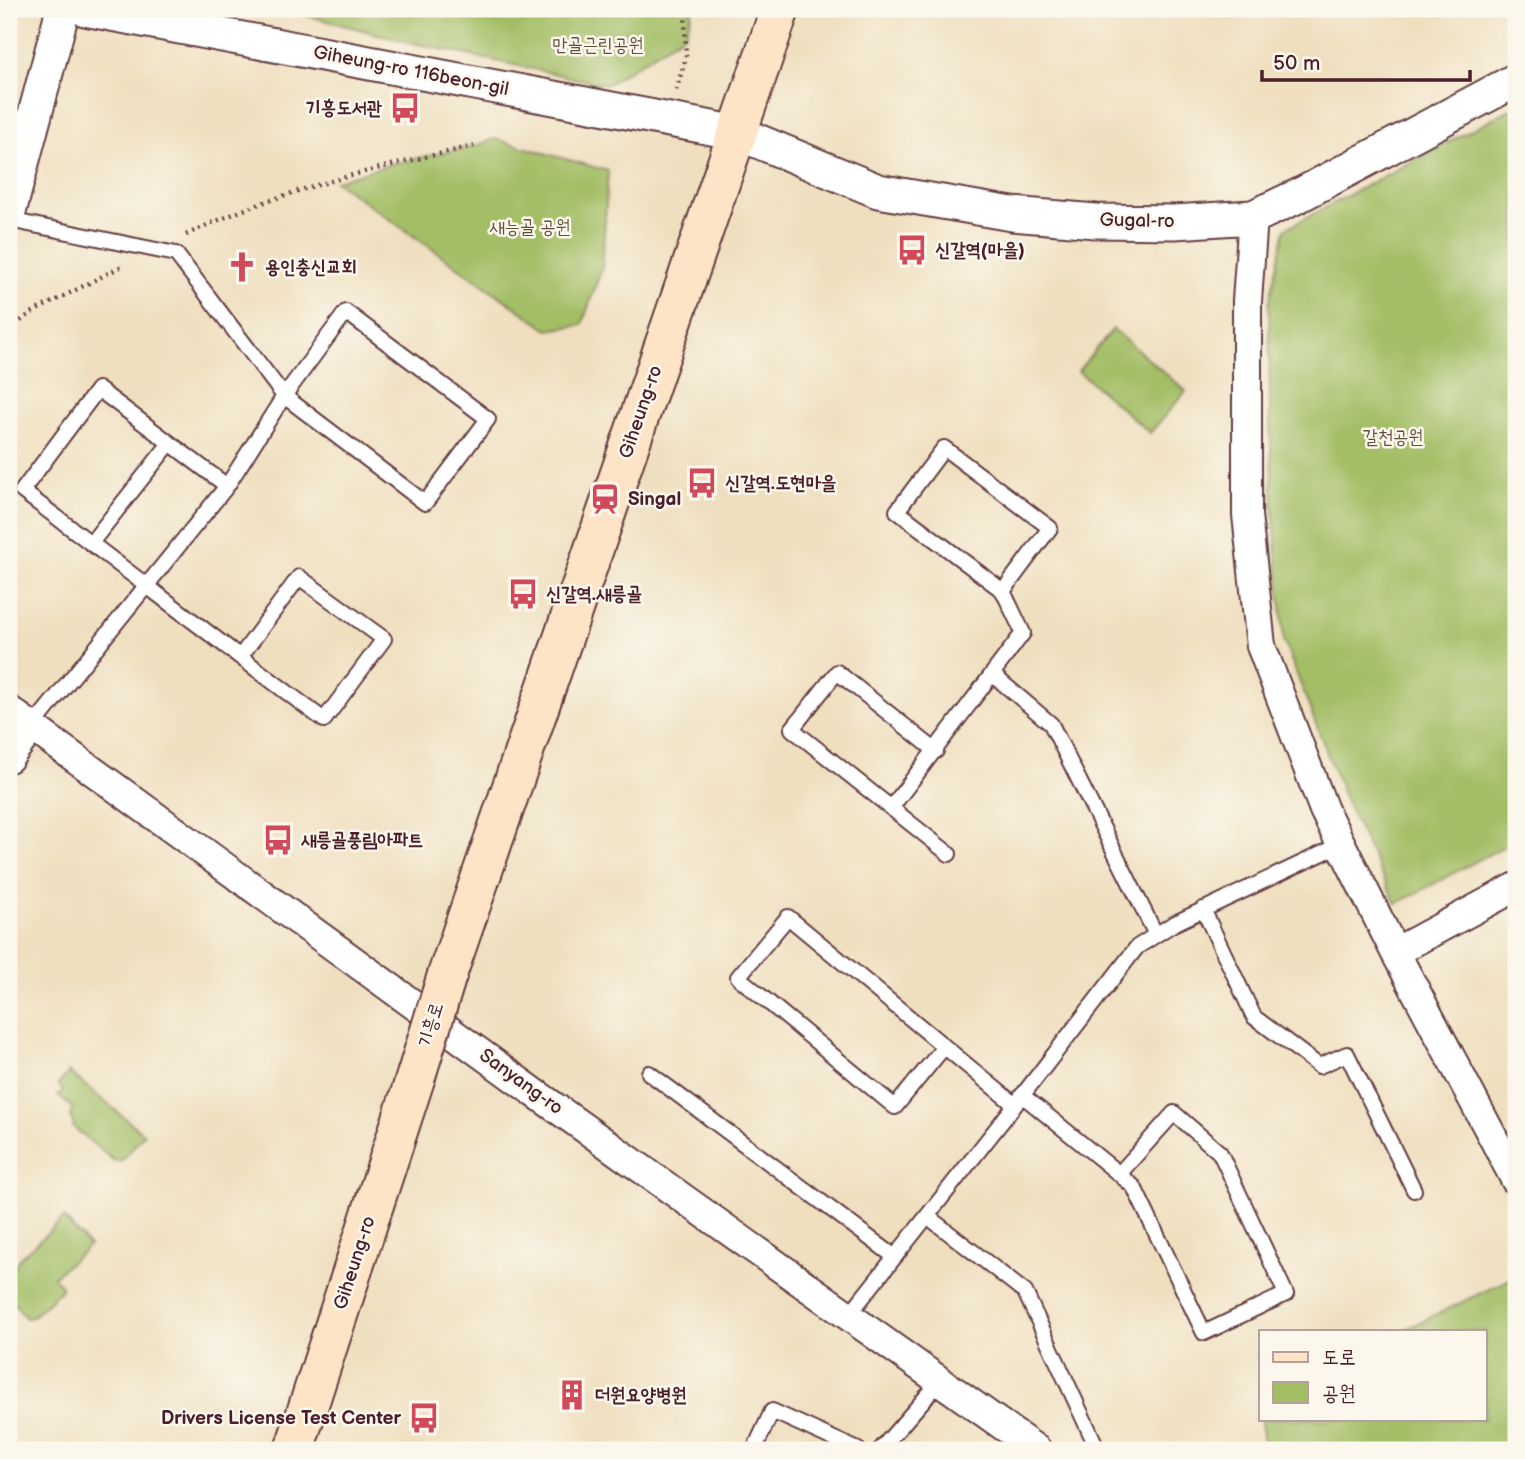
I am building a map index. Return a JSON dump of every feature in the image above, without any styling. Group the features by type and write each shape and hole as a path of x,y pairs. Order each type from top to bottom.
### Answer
{"main road":[{"name":"Giheung-ro","path":"447,975 780,9"},
{"name":"기흥로","path":"416,1076 447,975"},
{"name":"Giheung-ro","path":"293,1450 416,1076"}],"street":[{"path":"9,212 62,9"},
{"name":"Giheung-ro 116beon-gil","path":"85,9 738,133"},
{"name":"Gugal-ro","path":"738,133 878,191 1012,214 1096,221 1174,222 1253,217 1300,195 1516,80"},
{"path":"1253,217 1247,301 1247,515 1261,646 1324,810 1395,953 1516,1181"},
{"name":"Sanyang-ro","path":"9,710 524,1084 1037,1450"},
{"path":"9,758 32,727"},
{"path":"1395,953 1516,887"}],"lane":[{"path":"9,220 176,254 284,396 425,503 488,419 346,312 284,396 227,486 32,727"},
{"path":"227,486 98,389 22,491 148,585 240,657 324,720 384,639 299,577 240,657"},
{"path":"91,543 170,443"},
{"path":"891,808 1023,633 1003,591 897,511 944,448 1050,528 1003,591"},
{"path":"936,751 837,672 792,729 949,854"},
{"path":"992,674 1051,724 1156,935"},
{"path":"848,1316 1137,947 1173,924 1342,844"},
{"path":"1203,909 1254,1017 1319,1066 1347,1054 1413,1190"},
{"path":"944,1047 895,1107 738,977 788,917 944,1047 1135,1186 1205,1333 1286,1294 1220,1153 1174,1112 1119,1174"},
{"path":"649,1073 895,1257"},
{"path":"927,1216 1025,1293 1098,1450"},
{"path":"880,1450 940,1381"},
{"path":"754,1450 772,1410 858,1450"}],"path":[{"path":"667,120 685,58 685,9"},
{"path":"9,329 33,312 103,275 209,224 294,192 391,164 474,146"}],"green space":[{"name":"만골근린공원","path":"281,9 693,9 685,34 606,85 409,42"},
{"name":"갈천공원","path":"1516,106 1516,840 1396,904 1346,802 1284,641 1273,506 1269,304 1285,229"},
{"name":"새능골 공원","path":"495,139 608,171 602,267 582,325 548,330 335,181 391,164"},
{"path":"1113,329 1186,391 1150,433 1078,371"},
{"path":"69,1072 144,1134 121,1162 113,1160 73,1127 70,1116 73,1108 58,1096 63,1090 58,1085"},
{"path":"64,1218 89,1246 53,1277 61,1285 61,1290 32,1317 26,1318 9,1298 9,1277 22,1256"},
{"path":"1516,1276 1516,1450 1265,1450 1261,1420 1486,1420 1486,1330 1404,1330"}],"place":[{"name":"기흥도서관","path":"405,108"},
{"name":"신갈역(마을)","path":"912,250"},
{"name":"용인충신교회","path":"242,267"},
{"name":"신갈역.도현마을","path":"702,483"},
{"name":"Singal","path":"605,499"},
{"name":"신갈역.새릉골","path":"523,594"},
{"name":"새릉골풍림아파트","path":"278,840"},
{"name":"더원요양병원","path":"572,1395"},
{"name":"Drivers License Test Center","path":"424,1418"}]}
